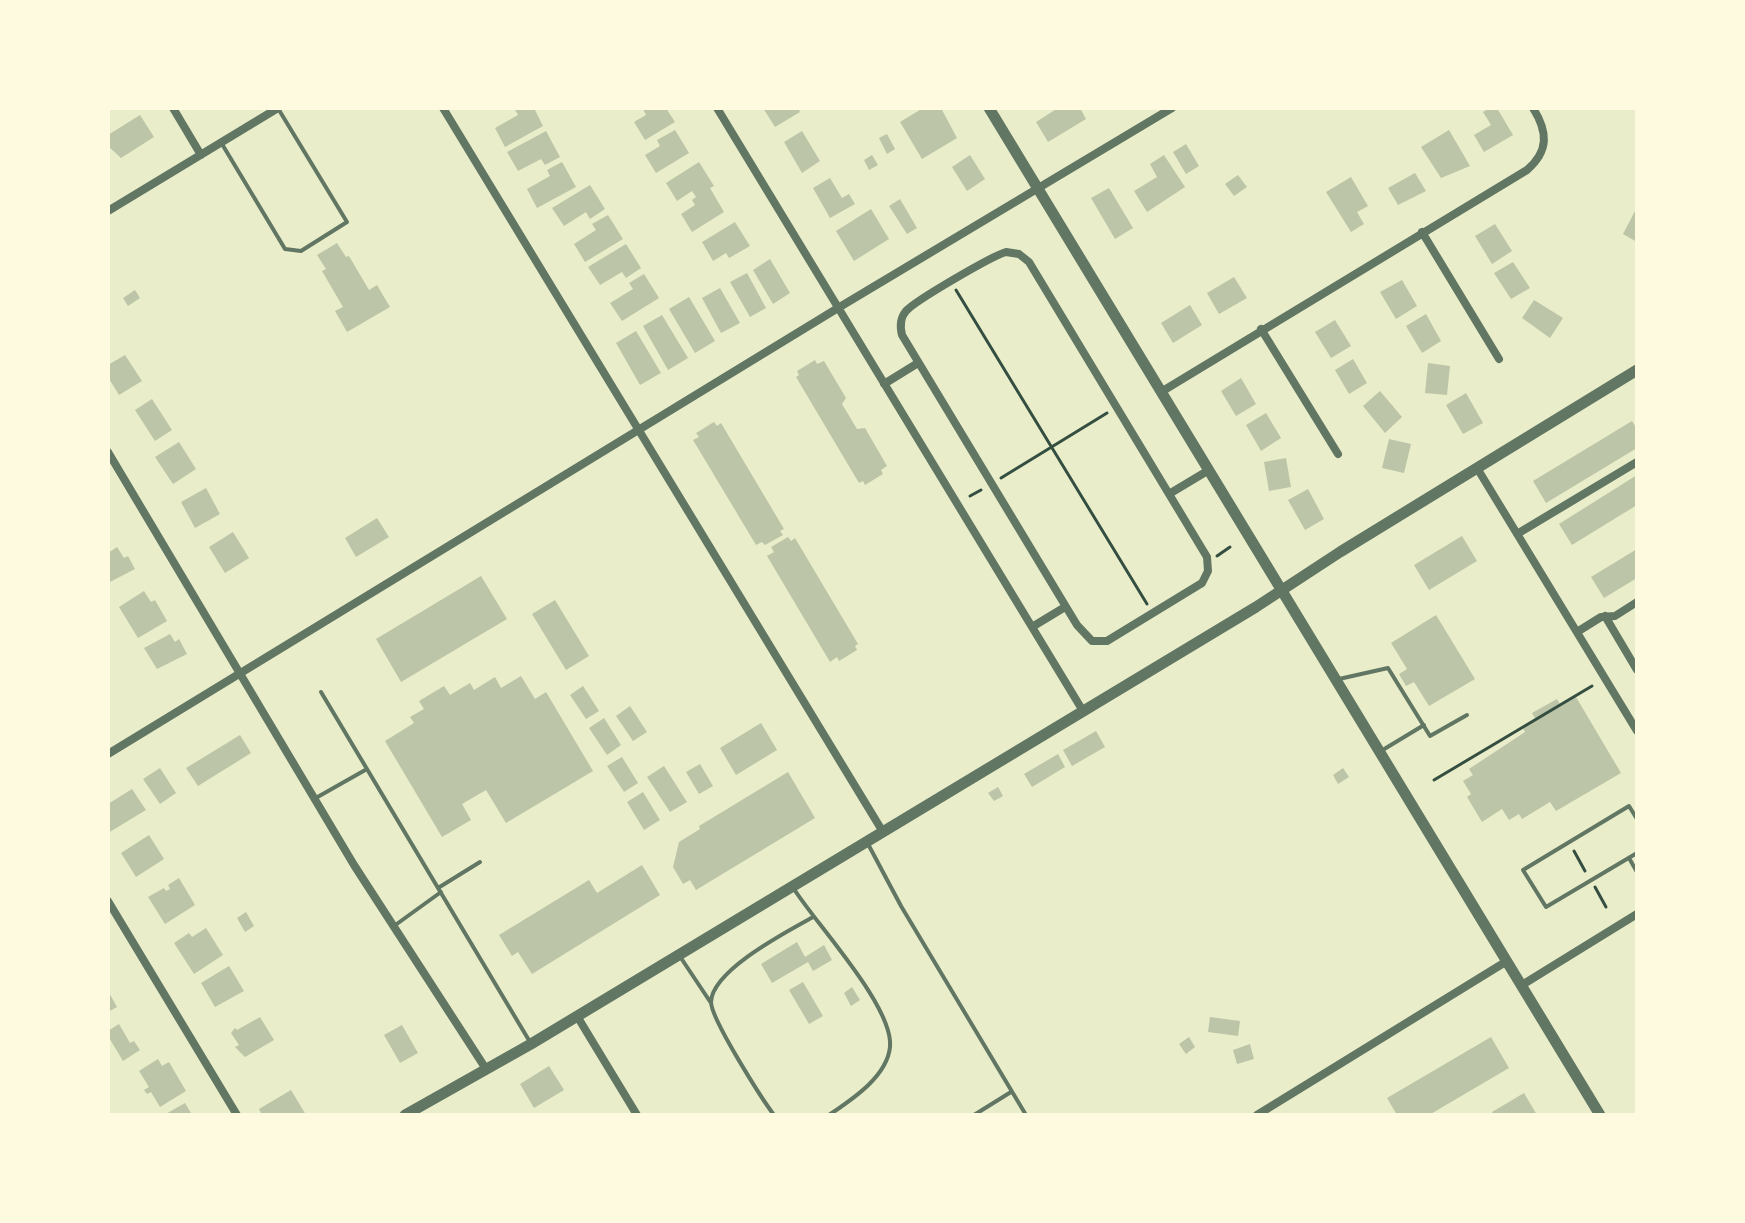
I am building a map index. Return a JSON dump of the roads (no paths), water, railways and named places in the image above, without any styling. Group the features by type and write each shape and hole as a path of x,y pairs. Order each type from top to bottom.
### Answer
{"street":[{"path":"173,108 201,155"},
{"path":"108,211 278,108"},
{"path":"443,108 883,832"},
{"path":"717,108 1083,711"},
{"path":"989,108 1600,1115"},
{"path":"108,754 1172,108"},
{"path":"1161,392 1527,170 1544,147 1544,130 1533,108"},
{"path":"1422,232 1499,359"},
{"path":"1006,252 1019,254 1029,262 1169,494 1207,557 1208,571 1202,583 1119,635 1100,642 1092,641 1082,633 1065,607 902,335 901,324 905,312 997,255 1006,252"},
{"path":"1261,329 1338,454"},
{"path":"884,384 918,363"},
{"path":"405,1115 679,955 1636,373"},
{"path":"108,452 228,649 314,799 486,1069"},
{"path":"1517,534 1637,462"},
{"path":"1477,468 1637,731"},
{"path":"1169,494 1209,470"},
{"path":"1577,632 1605,616 1615,616 1637,602"},
{"path":"1032,627 1065,607"},
{"path":"1605,616 1637,670"},
{"path":"108,901 237,1115"},
{"path":"1522,985 1637,914"},
{"path":"1257,1115 1507,961"},
{"path":"577,1016 637,1115"}],"lane":[{"path":"221,143 285,249 301,251 347,222 278,108"},
{"path":"1337,680 1388,668 1430,736 1467,715"},
{"path":"321,692 531,1044"},
{"path":"1381,751 1424,725"},
{"path":"314,799 367,769"},
{"path":"1637,819 1629,806 1523,870 1546,907 1637,853"},
{"path":"866,842 1026,1115"},
{"path":"1629,858 1637,872"},
{"path":"394,926 480,862"},
{"path":"793,886 813,917 836,941 882,1015 890,1038 888,1056 875,1076 851,1100 829,1115"},
{"path":"711,1003 724,979 746,958 764,944 813,917"},
{"path":"679,955 711,1003 721,1027 774,1115"},
{"path":"975,1115 1011,1092"}]}
